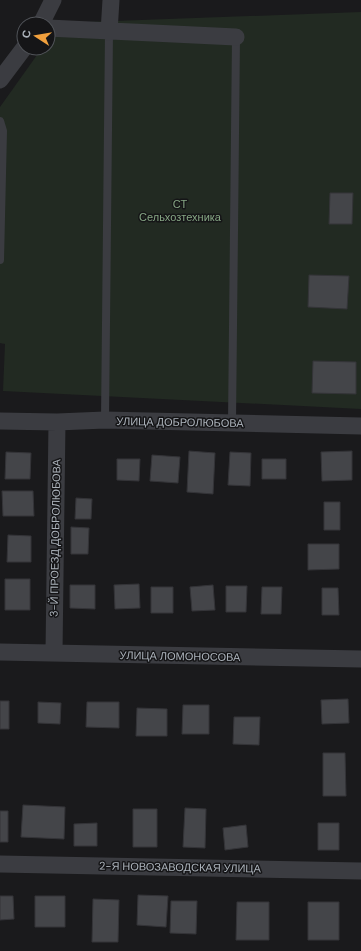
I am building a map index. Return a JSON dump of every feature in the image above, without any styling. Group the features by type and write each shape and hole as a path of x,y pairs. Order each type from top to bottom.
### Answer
{"street":[{"path":"45,16 53,0"},
{"path":"109,32 111,0"},
{"path":"56,29 236,37"},
{"path":"0,80 18,56"},
{"name":"УЛИЦА ДОБРОЛЮБОВА","path":"0,421 57,422 105,420 361,426"},
{"name":"3-Й ПРОЕЗД ДОБРОЛЮБОВА","path":"54,653 57,422"},
{"name":"УЛИЦА ЛОМОНОСОВА","path":"0,652 361,659"},
{"name":"2-Я НОВОЗАВОДСКАЯ УЛИЦА","path":"0,864 361,871"}],"lane":[{"path":"105,420 109,32"},
{"path":"232,423 236,37"},
{"path":"0,121 3,131 0,260"}],"green space":[{"name":"СТ Сельхозтехника","path":"361,12 361,409 3,391 5,344 0,343 0,107 36,56 56,56 56,29 60,23"}],"building":[{"path":"330,193 353,193 352,224 329,224"},
{"path":"309,275 349,276 347,309 308,307"},
{"path":"313,361 356,362 356,394 312,393"},
{"path":"189,451 215,453 213,494 187,492"},
{"path":"352,451 352,480 322,481 321,452"},
{"path":"6,452 31,453 30,479 5,479"},
{"path":"230,452 251,453 250,486 228,485"},
{"path":"152,455 180,457 178,483 150,481"},
{"path":"117,459 140,459 139,481 117,480"},
{"path":"262,459 286,459 286,479 262,479"},
{"path":"2,491 33,491 34,516 3,516"},
{"path":"76,498 92,499 91,519 75,519"},
{"path":"324,502 340,502 340,530 324,530"},
{"path":"71,527 89,528 88,554 71,554"},
{"path":"8,535 31,536 31,562 7,562"},
{"path":"308,544 339,544 339,569 308,570"},
{"path":"5,579 30,579 30,610 5,610"},
{"path":"139,584 140,608 115,609 114,585"},
{"path":"70,585 95,585 95,609 70,608"},
{"path":"213,585 215,610 192,611 190,587"},
{"path":"226,586 247,586 246,612 226,612"},
{"path":"151,587 173,587 173,613 151,613"},
{"path":"262,587 282,587 281,614 261,614"},
{"path":"322,588 338,588 339,615 322,615"},
{"path":"348,699 349,723 322,724 321,700"},
{"path":"0,701 9,701 9,729 0,729"},
{"path":"38,702 61,703 60,724 38,723"},
{"path":"87,702 119,702 119,728 86,727"},
{"path":"183,705 209,705 209,734 182,734"},
{"path":"137,708 167,709 167,736 136,736"},
{"path":"234,717 260,717 259,745 233,744"},
{"path":"323,753 345,753 346,796 323,796"},
{"path":"23,805 65,807 64,839 21,837"},
{"path":"185,808 206,809 205,848 183,847"},
{"path":"133,809 157,809 157,847 133,847"},
{"path":"0,811 8,811 8,842 0,842"},
{"path":"97,823 97,846 74,846 74,824"},
{"path":"318,823 339,823 339,850 318,850"},
{"path":"246,825 248,847 225,850 223,828"},
{"path":"138,895 168,896 166,927 137,925"},
{"path":"0,896 13,896 14,919 0,920"},
{"path":"35,896 65,896 65,927 35,927"},
{"path":"93,899 119,900 118,942 92,942"},
{"path":"171,901 197,901 196,934 170,933"},
{"path":"237,902 269,902 269,940 236,940"},
{"path":"308,902 339,902 339,940 308,940"}]}
